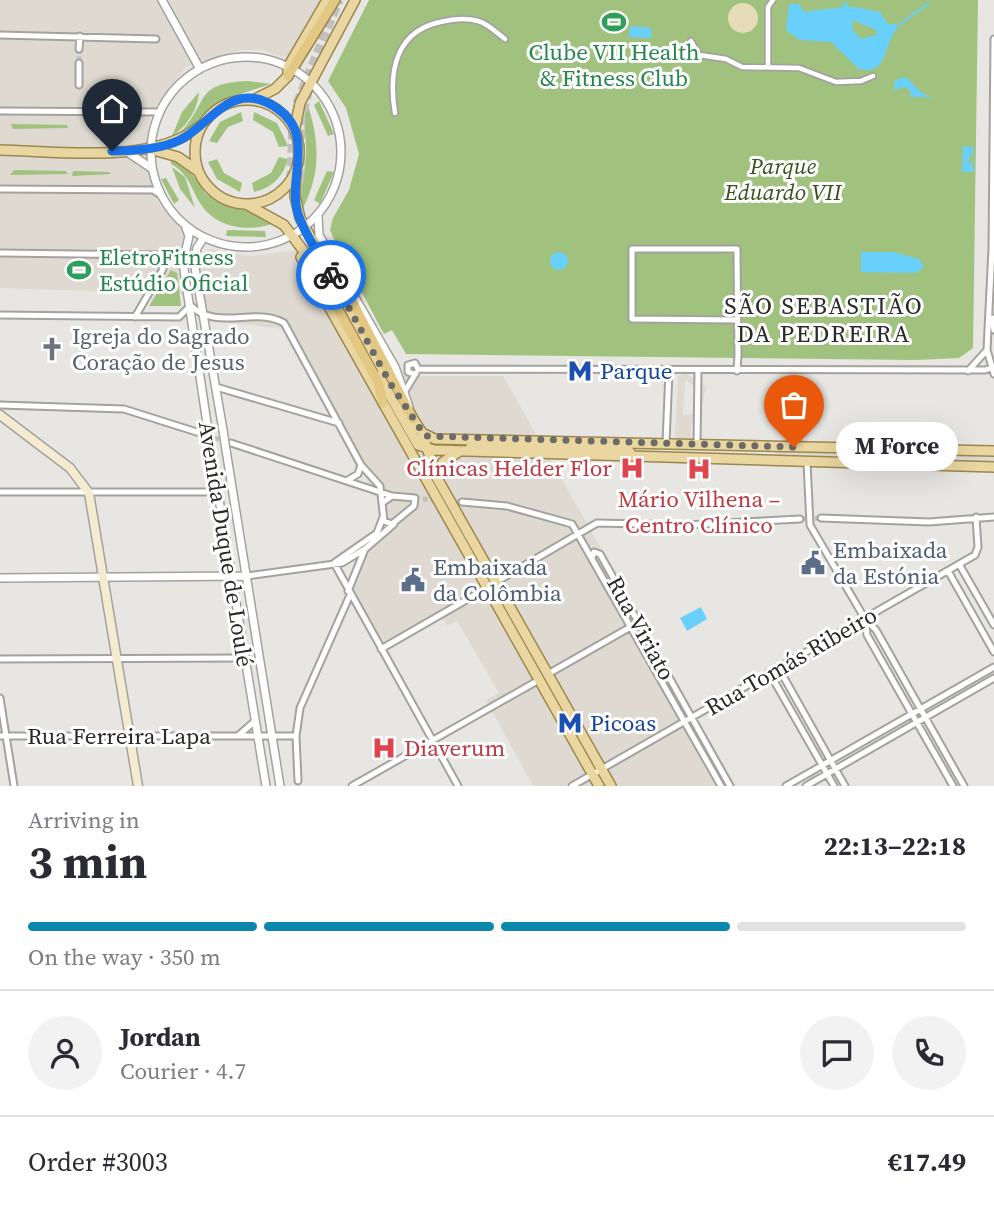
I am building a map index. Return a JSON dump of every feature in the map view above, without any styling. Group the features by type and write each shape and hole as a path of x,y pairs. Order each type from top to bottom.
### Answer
{"highway":[{"path":"289,71 335,0"},
{"path":"330,295 378,382 383,403"},
{"path":"350,297 413,419"}],"main road":[{"path":"0,150 127,151 150,149 180,140 226,104 254,100 275,89 289,71 327,0"},
{"path":"355,0 298,107 295,130 300,151 296,172 296,202 305,228 422,433 437,478 611,786"},
{"path":"254,100 278,109 295,130"},
{"path":"204,122 195,146 199,171 207,185 220,196 276,218 292,236 328,284 416,442 427,449 457,453 994,467"},
{"path":"150,149 178,157 199,171"},
{"path":"246,204 263,202 278,194 296,172"},
{"path":"292,236 328,308 599,786"},
{"path":"0,415 70,468 89,493 138,786"},
{"path":"422,433 435,439 994,451"},
{"path":"471,446 601,449 652,457"},
{"path":"740,460 743,453 741,446"},
{"path":"793,461 797,454 794,447"},
{"path":"807,462 817,447"},
{"path":"835,448 832,455 835,463"},
{"path":"437,478 443,462 457,453"}],"street":[{"path":"162,0 200,69"},
{"path":"768,66 768,7 772,0"},
{"path":"395,113 394,69 403,42 416,31 434,22 468,20 479,21 505,39"},
{"path":"0,35 156,39"},
{"path":"79,49 80,36"},
{"path":"405,391 416,372 994,370 987,350 994,39"},
{"path":"691,41 699,55 726,59 742,67 799,68 836,82 861,81 873,76"},
{"path":"225,60 268,60 289,71 311,83 330,104 342,143 336,186 318,216 292,236 275,243 248,246 204,237 180,223 159,194 151,168 150,149 158,112 181,80 200,69 225,60"},
{"path":"79,63 79,85"},
{"path":"0,111 158,112"},
{"path":"127,151 151,168"},
{"path":"0,189 153,190 159,194"},
{"path":"318,216 319,235 363,309 405,391 409,408"},
{"name":"Avenida Duque de Loulé","path":"180,223 189,236 183,263 205,432 210,444 266,786"},
{"name":"Avenida Duque de Loulé","path":"204,237 194,259 228,446 281,786"},
{"path":"737,320 632,320 632,249 737,250 737,320 737,371"},
{"path":"0,253 157,255 172,257 183,263"},
{"path":"135,317 163,270 157,255"},
{"path":"0,315 179,317 188,305 203,315 214,318 272,318 287,326 361,465 379,484 383,516 379,534 365,549 342,563 232,578 0,578"},
{"path":"990,308 994,330"},
{"path":"968,370 987,350"},
{"path":"697,444 698,371"},
{"path":"666,443 668,372"},
{"path":"216,387 338,423"},
{"path":"0,405 124,409 205,432"},
{"path":"228,446 302,465 393,496 423,499"},
{"path":"807,462 810,525 864,619 876,630 964,786"},
{"path":"346,480 358,474 361,465"},
{"path":"0,492 218,492"},
{"path":"382,503 393,496"},
{"path":"334,563 398,521 414,506 415,498"},
{"path":"462,502 508,506 563,520 572,524 579,536"},
{"path":"383,516 388,523 398,521"},
{"name":"Rua Tomás Ribeiro","path":"572,786 959,564 978,551 976,517"},
{"path":"821,518 929,522 994,517"},
{"path":"496,582 579,536 597,523 686,525 800,519"},
{"name":"Rua Viriato","path":"579,536 721,786"},
{"path":"298,780 296,736 300,708 365,549"},
{"name":"Rua Viriato","path":"592,558 594,552 600,554 730,786"},
{"path":"334,563 458,786"},
{"path":"959,564 994,625"},
{"path":"948,571 994,652"},
{"path":"380,649 487,588"},
{"path":"864,619 867,635 953,786"},
{"path":"548,674 639,623"},
{"path":"0,659 245,658"},
{"path":"778,667 845,786"},
{"path":"786,786 994,667"},
{"path":"769,672 834,786"},
{"path":"806,786 994,678"},
{"path":"352,786 539,680"},
{"path":"0,698 3,736 14,786"},
{"name":"Rua Ferreira Lapa","path":"239,736 255,721"},
{"name":"Rua Ferreira Lapa","path":"3,736 296,736"}],"shaded area":[{"path":"0,0 322,0 287,58 260,50 241,50 186,67 151,113 147,137 153,191 160,205 187,234 187,294 0,288"},
{"path":"329,246 403,376 503,376 736,786 533,786 486,700 499,693 457,621 447,626 439,611 381,643 353,588 366,553 394,529 283,329 208,320 195,258 208,249 249,256"},
{"path":"686,373 706,387 701,410 691,425 691,438 675,438 678,376","holes":["685,380 699,389 691,415 683,415"]},
{"path":"775,449 994,455 994,463 775,458"}],"green space":[{"name":"Parque Eduardo VII","path":"369,0 978,0 973,348 959,358 916,360 406,354 392,330 384,334 356,276 346,267 330,230 333,218 349,190 359,154 346,108 328,81"},
{"path":"248,81 271,84 219,101 193,126 179,134 210,90"},
{"path":"199,92 191,117 172,136 182,112"},
{"path":"319,101 334,134 328,136 314,105"},
{"path":"307,103 314,131 316,157 313,183 302,210 306,154 304,116"},
{"path":"241,112 243,121 228,127 217,143 209,141 220,122"},
{"path":"254,112 277,123 288,146 279,147 273,132 253,120"},
{"path":"11,124 67,125 68,128 13,129"},
{"path":"279,157 288,159 280,176 271,185 254,192 252,183 271,173"},
{"path":"171,159 188,168 205,193 218,202 255,213 274,223 244,228 214,218 200,203 185,176 171,164"},
{"path":"217,159 224,173 242,183 240,192 217,179 208,162"},
{"path":"172,167 185,177 195,208 180,189"},
{"path":"14,170 66,171 68,174 10,175"},
{"path":"73,171 109,172 111,174 72,176"},
{"path":"327,171 334,172 320,204 314,200"},
{"path":"166,178 179,200 174,204 161,179"},
{"path":"227,230 265,231 266,237 226,236"},
{"path":"171,270 177,273 181,306 149,306"}],"sand":[{"path":"743,3 754,7 758,18 754,29 743,33 732,29 728,18 732,7"}],"water":[{"path":"844,1 850,7 880,12 888,24 896,24 898,28 876,68 859,69 831,42 800,40 786,30 789,4 799,4 804,12 843,7","holes":["853,20 876,30 877,35 861,39 852,29"]},
{"path":"630,26 651,28 651,38 629,37"},
{"path":"906,77 923,94 933,97 910,97 911,92 905,87 894,90 895,80"},
{"path":"963,146 973,147 973,158 969,153 969,165 973,160 973,172 962,172"},
{"path":"559,252 565,255 568,261 565,267 559,270 553,267 550,261 553,255"},
{"path":"861,252 893,252 919,259 924,267 916,273 861,272"},
{"path":"701,607 707,619 687,631 680,618"}],"waterway":[{"path":"899,25 929,3"}],"tunnel":[{"path":"297,103 339,0"},
{"path":"79,49 79,63"},
{"path":"300,179 301,120 308,92"},
{"path":"291,180 293,120"},
{"path":"312,232 350,297"},
{"path":"207,436 228,442"},
{"path":"421,440 436,445 471,446"},
{"path":"423,499 462,502"},
{"path":"800,519 821,518"}],"way so far":[{"path":"331,275 390,383 425,436 435,439 794,447"}],"place":[{"name":"Clube VII Health & Fitness Club","path":"614,22"},
{"name":"EletroFitness Estúdio Oficial","path":"79,270"},
{"name":"Igreja do Sagrado Coração de Jesus","path":"52,349"},
{"name":"Parque","path":"580,371"},
{"name":"M Force","path":"794,447"},
{"name":"Clínicas Helder Flor","path":"632,468"},
{"name":"Mário Vilhena – Centro Clínico","path":"699,469"},
{"name":"Embaixada da Estónia","path":"813,563"},
{"name":"Embaixada da Colômbia","path":"413,580"},
{"name":"Picoas","path":"570,723"},
{"name":"Diaverum","path":"384,748"}],"district":[{"name":"SÃO SEBASTIÃO DA PEDREIRA","path":"824,320"}],"route":[{"path":"112,151 150,149 156,145 176,142 198,128 216,110 231,102 254,100 273,106 288,118 297,135 300,156 295,196 298,211 331,275"}]}
